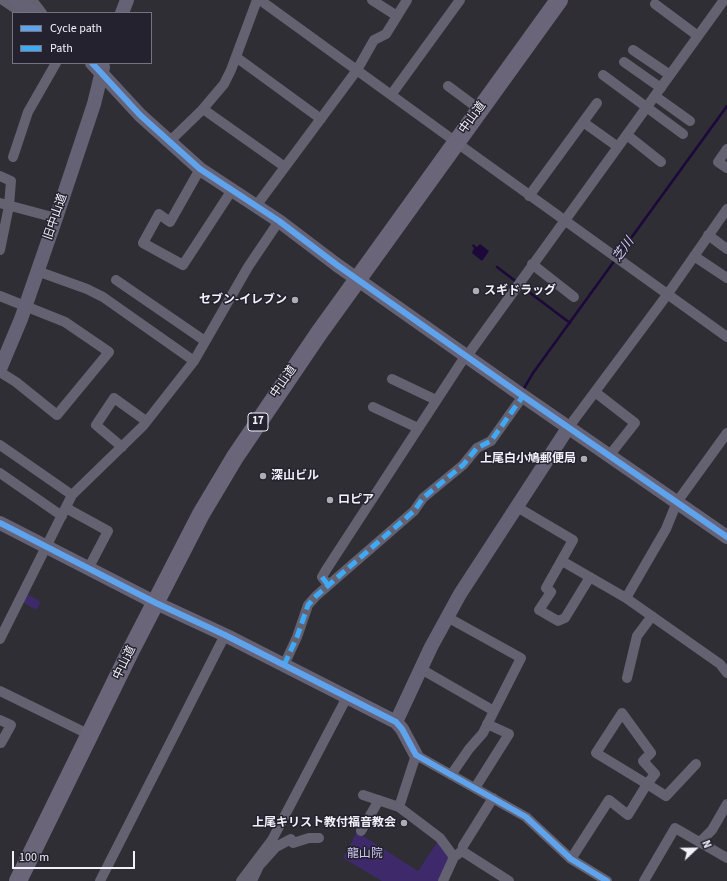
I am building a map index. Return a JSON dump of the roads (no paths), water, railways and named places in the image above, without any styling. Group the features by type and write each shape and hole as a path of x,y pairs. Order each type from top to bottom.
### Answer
{"highway":[{"name":"中山道","path":"460,145 480,109 559,0"},
{"name":"中山道","path":"28,881 160,605 201,514 235,456 270,402 363,282 460,145 569,0"},
{"name":"中山道","path":"18,881 90,735 160,605"}],"street":[{"path":"3,0 21,12"},
{"path":"15,0 33,12"},
{"path":"32,0 41,12"},
{"path":"122,12 127,0"},
{"path":"169,142 203,109 224,84 236,57 257,0"},
{"path":"260,0 563,221 727,337"},
{"path":"372,0 397,16"},
{"path":"256,206 357,70 374,40 386,34 407,0"},
{"path":"391,95 460,0"},
{"path":"284,665 297,637 308,605 325,581 436,400 466,355 647,108 724,0"},
{"path":"655,4 698,36"},
{"path":"633,50 670,75"},
{"path":"236,57 321,119"},
{"path":"624,62 690,121"},
{"path":"13,157 28,112 55,64"},
{"path":"99,66 140,116 200,169 279,221 337,265 568,428 727,537"},
{"name":"旧中山道","path":"0,369 25,307 94,104 99,66"},
{"path":"603,75 683,134"},
{"path":"448,86 480,109"},
{"path":"529,196 597,103"},
{"path":"203,109 285,167"},
{"path":"583,122 618,147"},
{"path":"627,135 661,162"},
{"path":"727,149 718,162 727,168"},
{"path":"200,169 170,222 158,214 143,243 183,265 232,190"},
{"path":"0,176 11,181 4,204 0,250"},
{"path":"4,204 56,218"},
{"path":"396,722 421,669 460,594 568,428 667,295 727,209"},
{"path":"0,639 72,495 122,448 146,421 194,361 248,267 279,221"},
{"path":"708,235 727,249"},
{"path":"694,256 727,278"},
{"path":"532,264 574,297"},
{"path":"37,271 87,289 103,297 194,361"},
{"path":"116,280 205,341"},
{"path":"0,296 65,322 109,352 57,415 0,369"},
{"path":"392,380 436,400"},
{"path":"595,392 635,423 609,456"},
{"path":"325,581 414,511 423,498 463,465 477,448 491,441 523,396"},
{"path":"122,448 96,425 114,398 146,421"},
{"path":"373,407 418,428"},
{"path":"626,598 666,529 677,502 727,433"},
{"path":"0,445 72,495"},
{"path":"0,473 64,512 108,531 88,569"},
{"path":"517,507 573,540 546,588 551,592 539,610 558,621 565,618 590,577"},
{"path":"0,523 46,548 160,605 225,635 396,722 402,729 416,755 526,817 571,859 607,881"},
{"path":"562,561 626,598 720,664 727,673"},
{"path":"627,678 637,636 652,616"},
{"path":"448,617 521,658 483,733 469,749 451,775"},
{"path":"100,881 225,635"},
{"path":"421,669 494,711"},
{"path":"0,691 90,735"},
{"path":"241,881 272,840 347,697"},
{"path":"571,859 609,800 628,815 647,784 655,774 643,761 651,753 622,713 596,753 647,784 666,796 696,764"},
{"path":"0,720 11,725 0,743"},
{"path":"475,788 509,734 487,724"},
{"path":"399,807 416,755"},
{"path":"363,795 399,807 440,838 458,854 497,878 509,881"},
{"path":"444,881 458,854 493,798"},
{"path":"361,832 379,800"},
{"path":"700,842 712,830 727,804"},
{"path":"644,881 675,828 727,858"},
{"path":"252,881 259,866 276,847 291,839 293,843 309,838 319,838"}],"waterway":[{"name":"芝川","path":"618,256 727,106"},
{"name":"芝川","path":"523,390 533,373 615,260"},
{"path":"497,267 518,283"},
{"path":"521,286 570,323"}],"place":[{"name":"スギドラッグ","path":"476,291"},
{"name":"セブン-イレブン","path":"295,300"},
{"name":"上尾白小鳩郵便局","path":"584,459"},
{"name":"深山ビル","path":"263,476"},
{"name":"ロピア","path":"330,500"},
{"name":"上尾キリスト教付福音教会","path":"404,823"}],"park label":[{"name":"龍山院","path":"365,854"}]}
